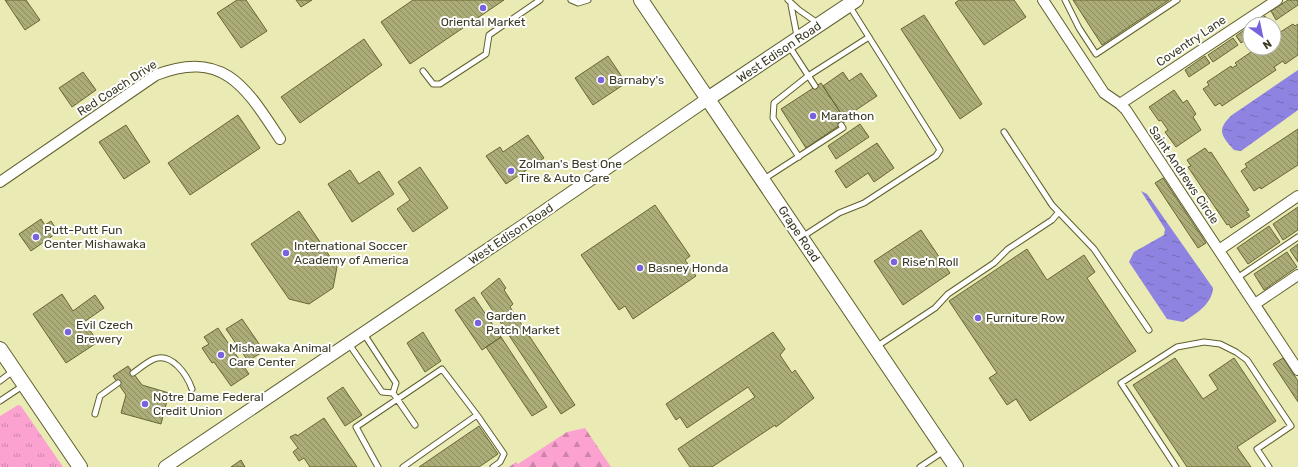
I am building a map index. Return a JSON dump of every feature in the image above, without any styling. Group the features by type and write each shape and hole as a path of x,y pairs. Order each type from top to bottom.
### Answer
{"main road":[{"name":"Grape Road","path":"642,0 956,467"},
{"name":"West Edison Road","path":"709,98 852,3"},
{"path":"0,349 80,467"}],"street":[{"name":"Saint Andrews Circle","path":"1043,0 1104,93 1120,104 1238,278 1298,370"},
{"name":"Coventry Lane","path":"1120,104 1277,0"},
{"name":"Red Coach Drive","path":"0,182 156,75 172,69 206,68 222,72 234,79 253,98 280,139"},
{"name":"West Edison Road","path":"165,467 709,98"},
{"path":"1219,250 1298,196"},
{"path":"1255,304 1298,275"}],"lane":[{"path":"423,71 433,84 440,84 486,54 489,35 540,0"},
{"path":"571,0 582,3 588,0"},
{"path":"1065,0 1079,28 1096,54 1177,0"},
{"path":"790,2 820,24"},
{"path":"790,2 793,42 808,76 815,86"},
{"path":"801,238 839,213 864,203 936,156 940,150 880,58 852,3"},
{"path":"799,157 773,118 774,103 808,76 869,36"},
{"path":"763,180 842,128 841,125"},
{"path":"1004,132 1058,213 1094,249 1149,330"},
{"path":"875,347 935,308 948,294 994,263 1008,249 1052,220 1058,213"},
{"path":"1238,278 1298,237"},
{"path":"364,333 396,383 393,393 415,425"},
{"path":"1176,467 1121,383 1172,350 1204,342 1220,344 1243,356 1291,426 1257,449 1269,467"},
{"path":"349,343 382,392 393,393"},
{"path":"133,373 155,358 168,360 176,363 192,389"},
{"path":"378,467 356,426 442,369 504,454 500,462 493,467"},
{"path":"0,381 14,370"},
{"path":"95,414 100,396 118,383"},
{"path":"0,401 24,385"},
{"path":"403,467 477,415"},
{"path":"920,467 945,450"}],"green space":[{"path":"18,405 21,406 63,467 0,467 0,416"},
{"path":"585,428 611,467 509,467 516,462 518,464 567,432"}],"water":[{"path":"1298,70 1298,110 1241,151 1234,150 1223,136 1222,132 1222,128 1227,120 1232,115"},
{"path":"1141,191 1147,194 1213,288 1210,299 1206,304 1198,312 1183,322 1167,319 1129,262 1134,252 1164,235 1165,229"}],"building":[{"path":"5,0 26,0 40,20 25,30"},
{"path":"237,0 246,0 267,31 241,48 217,13"},
{"path":"296,0 312,0 301,7"},
{"path":"413,0 504,0 410,64 381,22"},
{"path":"959,0 1014,0 1026,17 984,45 955,3"},
{"path":"1073,0 1169,0 1102,45"},
{"path":"1288,0 1298,0 1298,5 1282,16 1274,16 1271,11"},
{"path":"924,15 982,104 960,119 901,29"},
{"path":"1293,24 1295,26 1298,24 1298,55 1285,64 1283,61 1274,67 1276,70 1222,106 1220,103 1215,106 1203,89 1209,85 1207,82 1231,66 1232,68 1237,65 1235,63 1245,56 1282,56 1282,31"},
{"path":"1242,32 1242,42 1241,43 1236,36"},
{"path":"1233,38 1238,45 1213,62 1208,55"},
{"path":"364,39 382,65 300,123 281,97"},
{"name":"Barnaby's","path":"608,56 626,83 593,105 575,78"},
{"path":"1205,56 1210,63 1189,77 1185,70"},
{"path":"83,72 96,90 72,107 59,88"},
{"path":"843,72 849,81 861,73 877,96 844,118 823,86"},
{"path":"821,83 846,121 806,148 781,109"},
{"path":"1174,90 1183,103 1187,100 1196,114 1193,117 1201,130 1176,147 1165,132 1168,130 1161,120 1159,121 1149,107"},
{"path":"238,115 260,148 190,195 168,163"},
{"path":"860,124 869,137 836,159 828,146"},
{"path":"126,125 150,162 124,179 99,142"},
{"path":"1298,129 1298,165 1261,189 1260,187 1254,191 1241,171 1247,167 1245,164"},
{"name":"Zolman's Best One Tire & Auto Care","path":"528,135 544,158 506,184 486,156 500,147 503,152"},
{"path":"877,143 894,168 874,182 868,173 846,188 835,171"},
{"path":"1205,148 1209,153 1211,152 1249,210 1246,211 1250,216 1231,228 1229,224 1227,225 1188,167 1191,166 1187,160"},
{"path":"420,167 448,208 413,232 397,209 410,200 398,182"},
{"path":"350,170 359,184 379,171 394,194 352,222 328,184"},
{"path":"1163,178 1206,243 1198,248 1155,183"},
{"name":"Basney Honda","path":"655,205 690,256 685,260 696,276 633,319 625,306 619,310 581,255"},
{"path":"1298,207 1298,230 1283,240 1273,224"},
{"path":"299,211 337,267 333,288 309,304 289,299 251,244"},
{"name":"Putt-Putt Fun Center Mishawaka","path":"41,219 45,225 51,221 58,232 31,251 19,234"},
{"path":"1269,226 1280,242 1248,264 1237,248"},
{"path":"921,230 950,273 903,305 874,261"},
{"path":"1298,244 1298,262 1290,250"},
{"path":"1027,249 1047,280 1084,255 1095,272 1087,278 1136,351 1030,421 1016,399 1007,405 989,378 997,373 949,301"},
{"path":"1287,252 1297,267 1264,290 1254,274"},
{"path":"499,278 506,288 504,290 513,304 510,307 575,405 561,414 481,293"},
{"name":"Evil Czech Brewery","path":"62,294 73,311 95,295 104,308 84,322 98,342 66,363 33,314"},
{"name":"Garden Patch Market","path":"474,297 501,337 482,350 455,310"},
{"path":"242,319 264,351 248,361 226,329"},
{"name":"Mishawaka Animal Care Center","path":"218,328 249,374 231,386 202,348 209,344 204,337"},
{"path":"423,332 441,361 425,372 407,343"},
{"path":"773,332 785,349 780,355 792,373 795,370 814,398 776,427 775,425 712,467 690,467 678,449 755,397 748,387 687,428 680,417 676,420 666,404"},
{"path":"501,337 547,407 532,416 486,347"},
{"path":"1175,358 1203,399 1218,389 1209,375 1234,358 1276,421 1237,447 1251,467 1187,467 1133,385"},
{"path":"1283,358 1298,381 1298,402 1273,364"},
{"name":"Notre Dame Federal Credit Union","path":"128,366 142,385 169,393 161,424 121,413 126,395 113,376"},
{"path":"343,387 362,415 345,426 327,398"},
{"path":"324,418 357,467 310,467 304,458 299,461 293,452 298,448 290,437 296,434 297,436"},
{"path":"479,426 498,454 479,467 419,467"},
{"path":"241,460 245,467 231,467"}],"place":[{"name":"Oriental Market","path":"483,8"},
{"name":"Barnaby's","path":"601,80"},
{"name":"Marathon","path":"813,116"},
{"name":"Zolman's Best One Tire & Auto Care","path":"511,171"},
{"name":"Putt-Putt Fun Center Mishawaka","path":"36,237"},
{"name":"International Soccer Academy of America","path":"286,253"},
{"name":"Rise'n Roll","path":"894,262"},
{"name":"Basney Honda","path":"640,268"},
{"name":"Furniture Row","path":"978,318"},
{"name":"Garden Patch Market","path":"478,323"},
{"name":"Evil Czech Brewery","path":"68,332"},
{"name":"Mishawaka Animal Care Center","path":"221,355"},
{"name":"Notre Dame Federal Credit Union","path":"145,404"}]}
